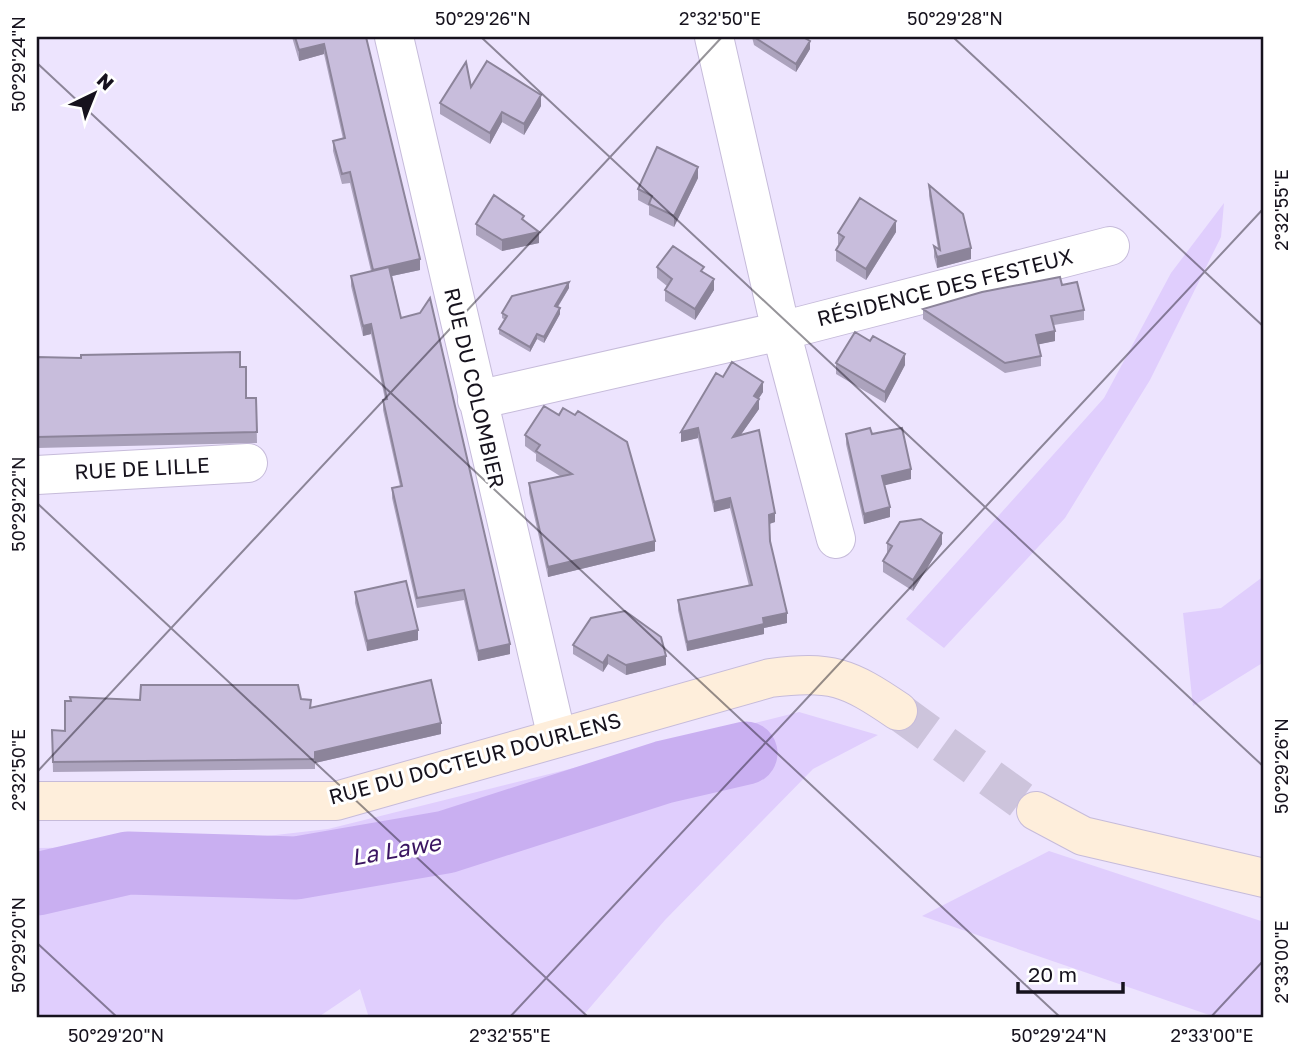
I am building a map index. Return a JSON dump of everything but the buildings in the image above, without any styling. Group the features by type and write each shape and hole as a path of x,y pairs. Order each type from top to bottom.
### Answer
{"street":[{"name":"RUE DU COLOMBIER","path":"394,37 557,738"},
{"path":"714,37 781,331 836,539"},
{"name":"RÉSIDENCE DES FESTEUX","path":"477,400 781,331 1110,246"},
{"name":"RUE DE LILLE","path":"37,475 248,463"},
{"name":"RUE DU DOCTEUR DOURLENS","path":"37,800 336,801 770,678 808,673 856,682 898,711"},
{"path":"1036,811 1083,836 1264,878"}],"shaded area":[{"path":"1224,203 1221,237 1150,380 1065,518 944,648 906,619 1104,398 1171,273"},
{"path":"1264,576 1264,662 1193,706 1183,613 1221,608"},
{"path":"799,712 878,735 813,769 665,920 581,1018 369,1018 360,989 317,1018 37,1018 37,848 179,846 328,829"},
{"path":"1049,851 1264,922 1264,1018 1218,1018 922,916"}],"waterway":[{"name":"La Lawe","path":"37,884 128,863 296,868 446,842 664,772 746,753"}],"tunnel":[{"path":"898,711 1036,811"}]}
